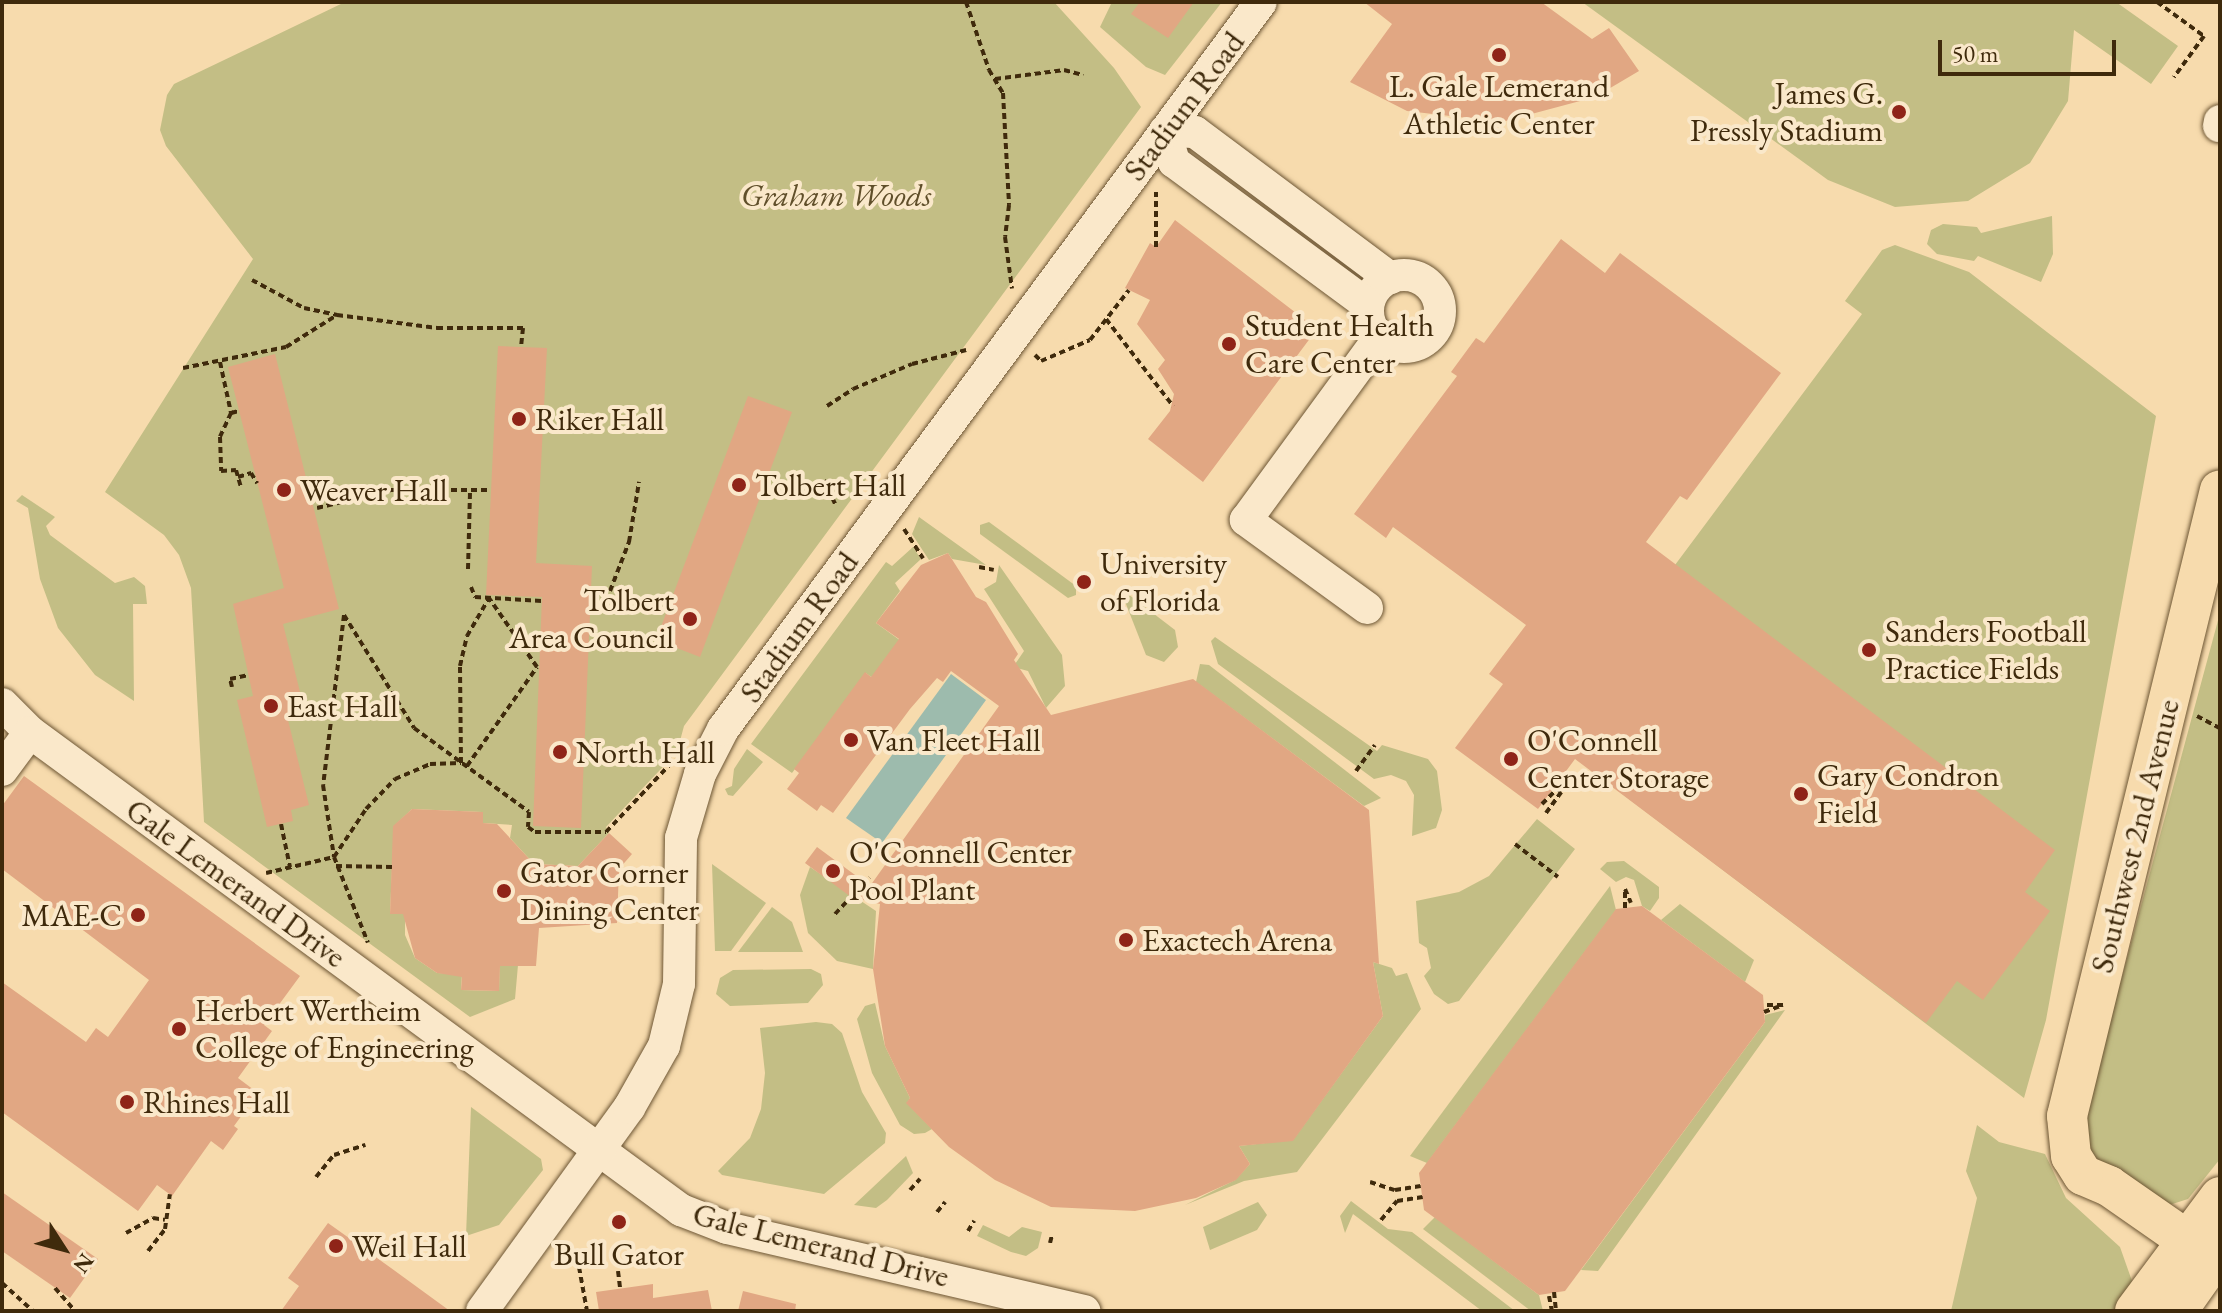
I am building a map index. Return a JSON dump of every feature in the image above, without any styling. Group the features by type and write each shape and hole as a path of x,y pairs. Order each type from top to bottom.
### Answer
{"main road":[{"name":"Southwest 2nd Avenue","path":"2201,1269 2109,1186 2087,1178 2071,1156 2069,1105 2220,490"},
{"path":"2135,1311 2201,1269 2220,1197"}],"street":[{"name":"Stadium Road","path":"482,1311 646,1082 670,1027 679,984 678,857 691,798 711,751 1261,2"},
{"path":"1165,131 1195,132 1390,278 1424,281 1440,311 1432,334 1412,346 1379,338 1368,305 1174,162 1165,131"},
{"path":"1368,305 1390,278"},
{"path":"1367,608 1246,520 1379,338"},
{"name":"Gale Lemerand Drive","path":"2,704 30,732 681,1210 711,1224 1084,1311"},
{"path":"2,770 30,732"}],"path":[{"path":"966,2 1004,105 1005,237 1012,289"},
{"path":"2157,2 2204,36 2174,77"},
{"path":"995,79 1064,70 1083,75"},
{"path":"1156,247 1157,185"},
{"path":"252,280 304,308 337,315 437,328 523,328 521,347"},
{"path":"1033,354 1041,361 1090,340 1129,290"},
{"path":"183,368 286,347 337,315"},
{"path":"1106,319 1173,406"},
{"path":"827,406 853,389 912,364 966,350"},
{"path":"220,362 231,413 220,437 221,469 236,470 241,488"},
{"path":"231,413 239,411"},
{"path":"238,477 251,473 257,483"},
{"path":"824,480 835,504"},
{"path":"610,591 629,542 639,482"},
{"path":"317,508 391,490 491,490"},
{"path":"468,569 470,490"},
{"path":"904,529 923,558"},
{"path":"979,567 994,570"},
{"path":"471,587 475,597 542,601"},
{"path":"1121,596 1128,587"},
{"path":"461,763 460,666 467,636 489,598"},
{"path":"467,767 537,667 489,598"},
{"path":"369,946 336,866 323,785 344,615 414,728 529,812 528,827 535,832 606,832 680,754"},
{"path":"232,687 230,679 249,675"},
{"path":"2191,715 2220,728"},
{"path":"1356,771 1375,745"},
{"path":"265,873 334,857 366,809 395,779 418,767 461,763"},
{"path":"1542,804 1561,792 1546,813"},
{"path":"281,824 290,867"},
{"path":"1515,844 1558,877"},
{"path":"336,866 392,867"},
{"path":"835,914 869,878"},
{"path":"1625,908 1625,889 1631,903"},
{"path":"1764,1012 1783,1005 1767,1005"},
{"path":"316,1177 334,1155 365,1145"},
{"path":"910,1190 920,1179"},
{"path":"1370,1182 1395,1190 1421,1186"},
{"path":"148,1251 165,1220 170,1194"},
{"path":"1381,1220 1397,1201 1423,1197"},
{"path":"937,1212 945,1202"},
{"path":"126,1233 153,1218 165,1220"},
{"path":"968,1231 974,1221"},
{"path":"1050,1243 1052,1235"},
{"path":"579,1267 587,1311"},
{"path":"618,1271 620,1288"},
{"path":"2,1283 33,1311"},
{"path":"55,1288 75,1311"},
{"path":"1552,1294 1554,1311"}],"green space":[{"name":"Graham Woods","path":"345,2 1054,2 1114,68 1141,107 684,726 677,752 606,827 609,833 578,866 534,864 510,838 512,825 483,823 482,812 412,809 394,826 390,913 405,913 405,935 415,958 437,973 462,974 461,990 499,991 500,945 518,965 515,999 470,1017 204,822 191,588 179,555 164,535 105,492 253,259 166,146 160,130 167,95 174,84"},
{"path":"1112,2 1222,2 1165,75 1146,67 1100,27"},
{"name":"James G. Pressly Stadium","path":"1582,2 2116,2 2178,46 2151,84 2074,30 2068,101 2030,163 1968,201 1895,207 1828,180"},
{"path":"2052,216 2053,254 2041,282 1978,256 1974,261 1937,254 1927,244 1931,230 1943,224 1977,227 1981,233"},
{"name":"Sanders Football Practice Fields","path":"1895,245 1969,272 2156,416 2046,1020 2024,1098 1555,743 1675,565 1862,314 1845,301 1882,250"},
{"path":"22,495 55,517 46,526 50,535 115,583 134,577 145,586 147,604 133,604 134,701 95,675 58,628 40,579 28,508 16,501"},
{"path":"919,517 986,565 952,559 948,553 929,560 912,534"},
{"path":"989,522 1076,586 1076,595 1068,598 980,534 980,525"},
{"path":"913,547 921,559 895,583 900,591 876,623 919,654 871,677 866,673 792,773 751,744 886,562 892,566"},
{"path":"999,565 1062,655 1065,686 1046,708 1028,671 1013,667 1024,651 984,589 996,582"},
{"path":"1128,594 1175,630 1178,647 1164,662 1146,655 1124,599"},
{"path":"2220,613 2220,1159 2188,1199 2166,1206 2102,1166 2087,1146 2083,1121"},
{"path":"1215,637 1377,751 1382,745 1428,759 1437,771 1442,810 1436,828 1412,836 1414,795 1406,781 1391,775 1374,779 1218,664 1211,641"},
{"path":"1200,664 1209,665 1381,798 1364,806 1196,682"},
{"path":"747,749 763,762 733,796 728,795 725,789 732,786 734,769"},
{"path":"1537,819 1575,849 1459,1001 1448,1004 1434,994 1424,976 1431,968 1427,948 1419,943 1416,901 1459,892 1489,876"},
{"path":"1624,861 1659,887 1659,898 1650,911 1642,906 1634,880 1626,877 1616,882 1600,869 1607,862"},
{"path":"712,864 766,903 731,951 715,951"},
{"path":"810,867 876,911 873,969 837,961 808,933 800,895"},
{"path":"1610,886 1616,910 1427,1163 1410,1156"},
{"path":"1680,904 1754,960 1745,982 1661,920"},
{"path":"772,907 792,922 803,952 738,952"},
{"path":"1373,962 1392,968 1396,976 1407,973 1421,1009 1297,1172 1244,1181 1185,1205 1235,1180 1250,1164 1239,1146 1293,1140 1383,1016"},
{"path":"811,969 821,974 823,985 808,1003 730,1006 716,994 720,978 733,970"},
{"path":"875,1003 885,1046 910,1098 907,1103 932,1129 925,1133 914,1134 900,1125 872,1073 857,1019 865,1006"},
{"path":"1785,1010 1598,1271 1581,1270 1765,1022 1765,1015"},
{"path":"816,1022 832,1024 842,1033 862,1092 886,1133 885,1143 824,1194 722,1175 718,1171 750,1138 761,1109 765,1073 760,1028"},
{"path":"471,1107 541,1159 543,1170 499,1225 466,1236"},
{"path":"1977,1125 1999,1142 2045,1154 2066,1198 2120,1247 2132,1281 2120,1311 1951,1311 1977,1198 1966,1171"},
{"path":"906,1156 913,1173 887,1200 876,1208 854,1205"},
{"path":"1351,1201 1388,1229 1412,1232 1515,1311 1482,1311 1353,1214 1345,1233 1340,1216"},
{"path":"1258,1202 1267,1215 1257,1230 1210,1250 1203,1227"},
{"path":"1435,1217 1539,1295 1543,1311 1531,1311 1423,1229"},
{"path":"983,1225 1009,1237 1022,1227 1042,1232 1038,1248 1026,1256 1011,1252 977,1236"}],"shaded area":[{"path":"951,674 986,700 882,843 846,818"}],"building":[{"path":"1140,2 1194,2 1168,38 1131,14"},
{"name":"L. Gale Lemerand Athletic Center","path":"1364,2 1541,2 1592,39 1609,28 1639,71 1595,97 1502,122 1407,111 1350,82 1392,24"},
{"name":"Student Health Care Center","path":"1175,220 1317,329 1203,482 1148,439 1170,411 1174,394 1158,369 1165,360 1137,324 1150,300 1125,288 1150,243 1156,247"},
{"path":"1561,239 1605,273 1620,253 1781,373 1687,500 1680,496 1646,542 2055,850 2025,892 2050,911 1983,1000 1957,981 1926,1023 1575,759 1538,809 1455,748 1503,684 1489,674 1526,625 1393,527 1386,538 1354,514 1457,376 1451,372 1476,338 1484,343"},
{"path":"498,346 547,348 536,563 592,566 581,828 533,826 542,597 486,595"},
{"path":"275,354 339,609 283,624 305,712 287,716 309,805 291,810 293,821 267,827 237,700 253,696 233,604 284,588 228,367"},
{"name":"Tolbert Hall","path":"748,396 792,412 700,657 656,640"},
{"name":"Exactech Arena","path":"948,553 976,597 986,602 1018,654 1014,660 1051,715 1193,679 1369,810 1379,964 1373,962 1383,1016 1293,1141 1239,1146 1250,1164 1236,1180 1196,1198 1135,1211 1051,1207 995,1180 949,1147 906,1103 910,1098 885,1046 873,969 880,904 851,897 805,863 817,847 870,886 999,706 951,671 943,682 937,678 910,709 833,813 821,805 817,811 787,789 799,773 794,769 865,672 871,677 899,639 876,623 921,565"},
{"path":"24,776 300,976 264,1025 272,1031 238,1078 258,1093 234,1126 238,1129 223,1150 211,1141 172,1196 157,1185 138,1211 2,1112 2,982 86,1042 96,1028 108,1037 149,980 2,869 2,806"},
{"name":"Gator Corner Dining Center","path":"412,809 483,812 483,823 497,824 534,864 578,866 609,833 632,854 619,869 617,923 539,928 536,966 500,966 499,991 461,990 462,977 437,973 415,958 403,914 390,914 393,826"},
{"path":"1642,906 1763,995 1765,1022 1565,1291 1539,1295 1424,1210 1419,1173 1616,909"},
{"path":"2,1192 98,1259 70,1298 2,1251"},
{"name":"Weil Hall","path":"328,1223 450,1311 281,1311 299,1286 288,1278"},
{"path":"653,1284 653,1298 708,1290 712,1311 599,1311 596,1292"},
{"path":"743,1291 796,1304 795,1311 738,1311"}],"place":[{"name":"L. Gale Lemerand Athletic Center","path":"1499,55"},
{"name":"James G. Pressly Stadium","path":"1899,112"},
{"name":"Student Health Care Center","path":"1229,344"},
{"name":"Riker Hall","path":"519,419"},
{"name":"Tolbert Hall","path":"739,485"},
{"name":"Weaver Hall","path":"284,490"},
{"name":"University of Florida","path":"1084,582"},
{"name":"Tolbert Area Council","path":"690,619"},
{"name":"Sanders Football Practice Fields","path":"1869,650"},
{"name":"East Hall","path":"271,706"},
{"name":"Van Fleet Hall","path":"851,740"},
{"name":"North Hall","path":"560,752"},
{"name":"O'Connell Center Storage","path":"1511,759"},
{"name":"Gary Condron Field","path":"1801,794"},
{"name":"O'Connell Center Pool Plant","path":"833,871"},
{"name":"Gator Corner Dining Center","path":"504,891"},
{"name":"MAE-C","path":"138,915"},
{"name":"Exactech Arena","path":"1126,940"},
{"name":"Herbert Wertheim College of Engineering","path":"179,1029"},
{"name":"Rhines Hall","path":"127,1102"},
{"name":"Bull Gator","path":"619,1222"},
{"name":"Weil Hall","path":"336,1246"}]}
